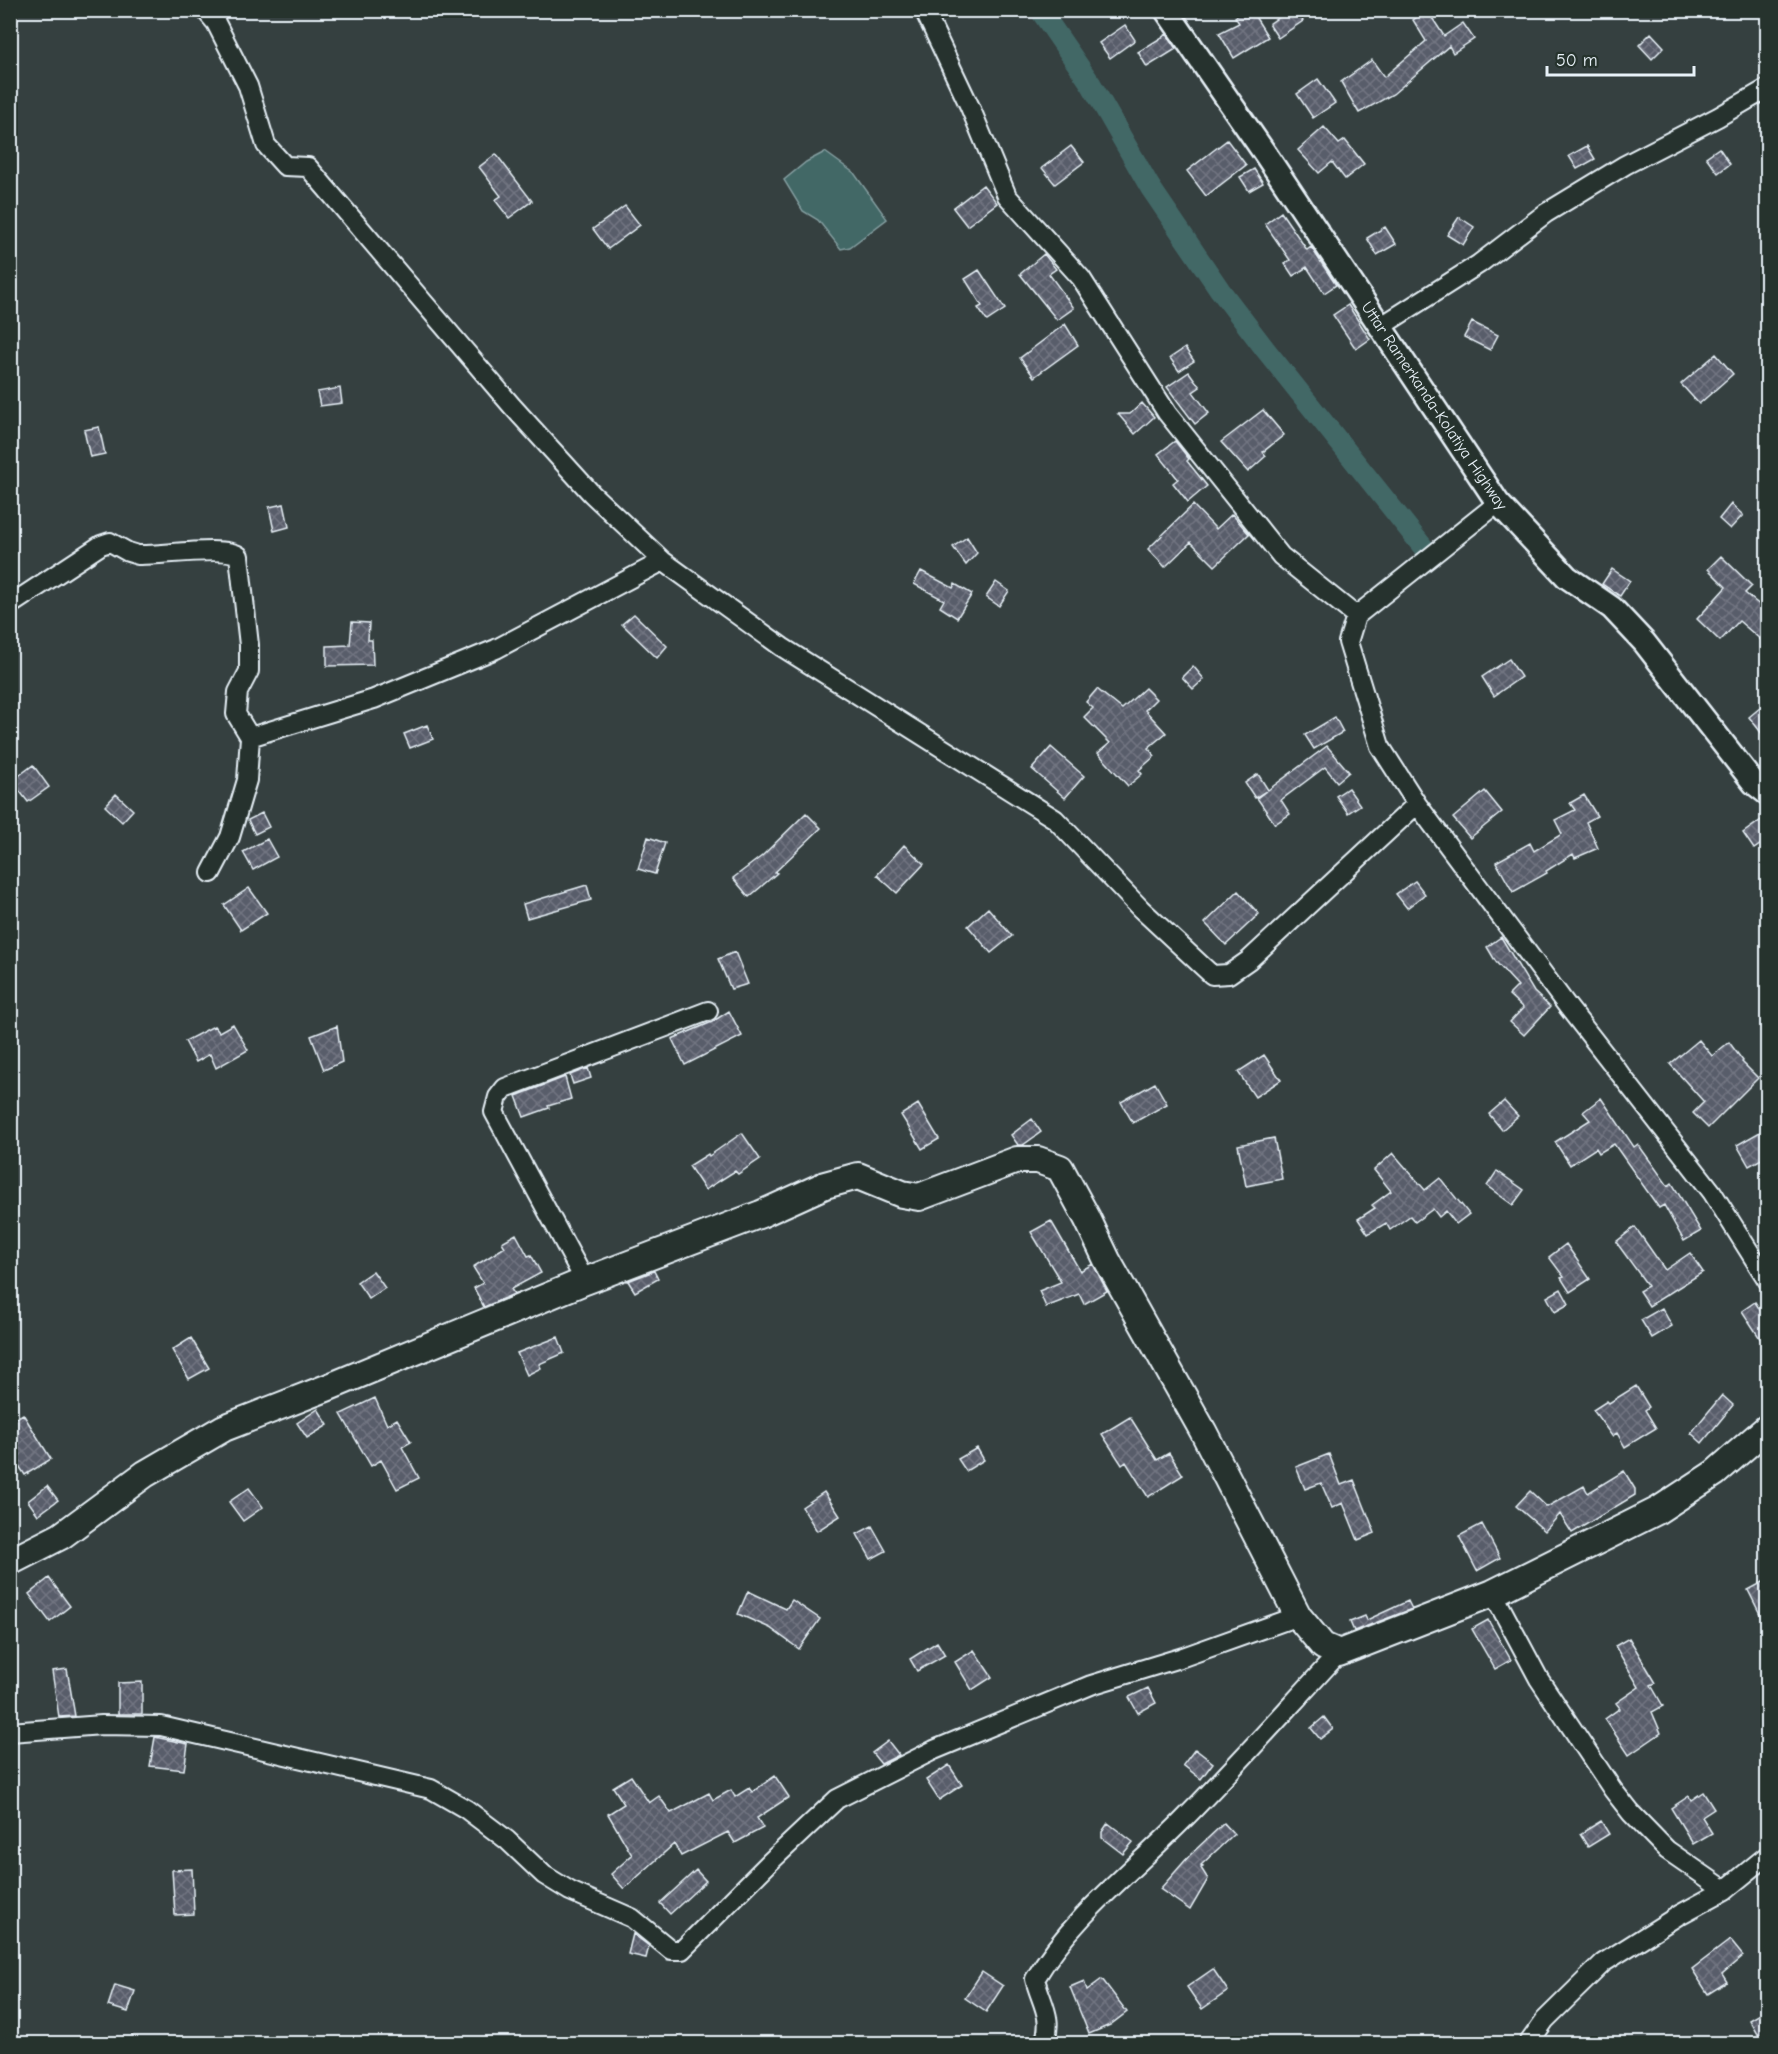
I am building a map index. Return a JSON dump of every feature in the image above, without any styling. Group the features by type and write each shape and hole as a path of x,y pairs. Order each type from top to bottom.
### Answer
{"main road":[{"path":"10,1562 61,1536 145,1474 224,1428 340,1383 585,1281 761,1214 825,1185 858,1176 902,1194 919,1197 1017,1160 1038,1160 1060,1168 1107,1260 1203,1431 1298,1616 1323,1646 1339,1653 1493,1593 1657,1511 1715,1473 1767,1427"}],"street":[{"path":"205,10 216,23 248,86 266,145 285,166 308,167 512,406 584,485 663,561 782,647 1055,819 1141,909 1212,975 1229,974 1249,960 1417,804"},
{"path":"924,10 970,107 1008,196 1081,278 1167,413 1281,556 1356,616"},
{"name":"Uttar Ramerkanda-Kolatiya Highway","path":"1166,10 1266,155 1498,503 1567,577 1620,616 1644,642 1754,783 1767,794"},
{"path":"1380,327 1479,264 1546,213 1625,165 1718,117 1767,87"},
{"path":"1498,503 1356,616 1348,642 1380,746 1417,804 1568,1007 1712,1192 1767,1281"},
{"path":"10,605 101,545 110,542 138,555 214,551 236,553 241,561 244,613 249,645 249,671 238,692 236,714 250,736 247,780 230,837 211,873"},
{"path":"250,736 374,699 496,649 663,561"},
{"path":"585,1281 494,1112 498,1097 505,1088 708,1011"},
{"path":"1493,1593 1539,1679 1613,1790 1631,1813 1667,1850 1725,1890"},
{"path":"10,1732 102,1725 161,1726 431,1789 466,1809 507,1840 544,1875 570,1891 632,1918 671,1950 682,1950 837,1799 934,1750 1091,1685 1298,1616"},
{"path":"1043,2043 1048,2033 1049,2019 1035,1979 1048,1958 1096,1903 1181,1822 1339,1653"},
{"path":"1528,2043 1545,2020 1603,1963 1679,1915 1725,1890 1767,1855"}],"water":[{"path":"825,152 854,173 887,219 850,247 841,249 818,220 803,211 784,180 806,162"}],"building":[{"path":"1246,10 1251,10 1268,37 1234,58 1219,33 1239,23 1235,17"},
{"path":"1289,10 1296,10 1303,21 1278,38 1269,24"},
{"path":"1427,10 1444,36 1463,23 1474,39 1453,53 1449,46 1393,94 1359,113 1341,82 1372,60 1384,77 1426,41 1413,20"},
{"path":"1125,25 1135,40 1110,58 1099,43"},
{"path":"1651,33 1664,47 1652,59 1639,45"},
{"path":"1167,34 1176,49 1147,67 1138,52"},
{"path":"1318,79 1335,103 1313,118 1297,94"},
{"path":"1324,127 1339,144 1345,140 1364,164 1345,179 1332,162 1319,173 1298,150"},
{"path":"1227,140 1246,165 1206,196 1187,171"},
{"path":"1071,146 1084,162 1055,184 1042,168"},
{"path":"1587,146 1595,159 1577,169 1569,156"},
{"path":"1719,148 1730,164 1718,173 1706,157"},
{"path":"496,154 532,201 509,218 495,200 501,196 479,167"},
{"path":"1254,169 1263,183 1249,191 1240,177"},
{"path":"983,185 997,203 967,226 953,208"},
{"path":"625,206 640,225 608,249 593,229"},
{"path":"1281,212 1307,250 1311,247 1336,285 1324,293 1307,267 1293,276 1285,264 1290,260 1265,224"},
{"path":"1459,217 1474,227 1463,245 1447,235"},
{"path":"1385,227 1396,244 1377,255 1367,238"},
{"path":"1044,254 1056,269 1049,274 1074,308 1057,320 1020,274"},
{"path":"979,270 1005,309 987,321 978,308 982,306 965,279"},
{"path":"1348,305 1370,339 1356,349 1333,315"},
{"path":"1472,322 1498,335 1490,350 1464,337"},
{"path":"1065,324 1078,345 1034,377 1020,358"},
{"path":"1185,348 1194,361 1179,371 1170,358"},
{"path":"1716,354 1733,374 1699,404 1681,384"},
{"path":"1189,372 1200,387 1193,392 1209,413 1195,424 1167,387"},
{"path":"340,388 342,403 320,406 317,392"},
{"path":"1142,403 1154,417 1135,434 1118,414 1130,414"},
{"path":"1263,410 1284,435 1263,452 1266,456 1248,472 1221,442"},
{"path":"99,427 105,454 90,457 84,430"},
{"path":"1175,441 1189,459 1187,461 1207,486 1188,502 1173,483 1178,479 1158,454"},
{"path":"284,504 289,527 274,531 269,507"},
{"path":"1731,504 1743,515 1730,529 1719,519"},
{"path":"1193,505 1216,529 1232,514 1249,534 1215,566 1191,542 1165,567 1148,549"},
{"path":"967,537 977,553 966,565 953,547"},
{"path":"1721,556 1752,586 1745,593 1767,611 1767,645 1739,621 1720,641 1697,619 1726,587 1708,569"},
{"path":"1612,569 1630,581 1620,596 1602,584"},
{"path":"921,571 953,588 955,584 972,594 957,618 940,607 944,600 914,584"},
{"path":"996,582 1009,591 999,606 986,597"},
{"path":"634,614 667,646 657,658 622,624"},
{"path":"352,622 369,623 368,640 372,640 373,665 327,666 327,646 350,645"},
{"path":"1509,659 1521,677 1494,696 1482,677"},
{"path":"1193,666 1204,679 1193,689 1182,677"},
{"path":"1145,688 1156,699 1145,710 1166,733 1148,748 1155,756 1139,770 1142,774 1128,786 1098,753 1110,743 1084,717 1093,708 1086,702 1097,689 1122,709"},
{"path":"1767,702 1767,740 1749,717"},
{"path":"1335,717 1343,732 1314,749 1305,735"},
{"path":"427,725 433,739 410,748 404,734"},
{"path":"1327,746 1349,772 1337,782 1325,767 1281,800 1290,814 1275,824 1257,798 1266,791 1255,798 1245,783 1258,774 1268,790"},
{"path":"1051,747 1084,776 1065,798 1032,769"},
{"path":"33,765 49,787 28,802 12,781"},
{"path":"1348,788 1360,805 1348,813 1336,796"},
{"path":"1485,791 1502,812 1470,838 1453,818"},
{"path":"116,794 133,810 122,822 105,806"},
{"path":"1584,795 1597,816 1586,822 1598,848 1575,858 1573,854 1546,871 1547,873 1513,892 1496,862 1530,843 1534,851 1562,834 1555,820 1575,810 1570,803"},
{"path":"262,813 269,827 255,834 248,820"},
{"path":"806,813 821,828 775,872 777,873 749,897 733,878 762,856"},
{"path":"1767,816 1767,840 1754,849 1743,833"},
{"path":"648,837 665,843 655,874 638,869"},
{"path":"267,839 277,857 253,870 243,852"},
{"path":"904,845 924,864 897,893 877,875"},
{"path":"1415,881 1425,894 1407,908 1396,894"},
{"path":"587,885 591,900 527,918 523,904"},
{"path":"249,888 267,913 241,930 224,905"},
{"path":"1238,891 1259,914 1226,945 1205,923"},
{"path":"988,908 1012,936 991,953 968,926"},
{"path":"1501,937 1534,992 1550,1007 1524,1035 1510,1022 1523,1008 1509,995 1518,986 1496,962 1487,947"},
{"path":"735,952 748,984 731,989 718,959"},
{"path":"729,1011 742,1036 685,1065 672,1039 712,1022"},
{"path":"233,1024 248,1050 216,1068 210,1054 196,1062 185,1041 214,1026 219,1032"},
{"path":"337,1026 342,1062 324,1070 311,1036"},
{"path":"1699,1040 1712,1056 1729,1042 1742,1062 1758,1078 1708,1128 1693,1113 1704,1102 1670,1064"},
{"path":"1264,1055 1281,1080 1255,1097 1238,1072"},
{"path":"588,1068 591,1078 573,1084 570,1075"},
{"path":"565,1077 571,1099 524,1117 516,1096"},
{"path":"1155,1083 1167,1104 1133,1123 1121,1102"},
{"path":"1601,1098 1634,1147 1638,1144 1668,1186 1672,1183 1701,1231 1684,1241 1664,1205 1659,1208 1614,1144 1599,1153 1596,1148 1570,1165 1555,1142 1590,1120 1583,1112"},
{"path":"1504,1101 1518,1116 1502,1130 1489,1114"},
{"path":"918,1104 939,1139 922,1149 901,1115"},
{"path":"1032,1119 1041,1132 1023,1145 1018,1145 1011,1135"},
{"path":"1767,1128 1767,1156 1749,1166 1737,1145"},
{"path":"742,1133 760,1159 738,1174 735,1171 705,1190 689,1166 708,1154 709,1156"},
{"path":"1274,1138 1282,1179 1246,1186 1238,1145"},
{"path":"1393,1153 1425,1190 1440,1178 1469,1214 1456,1224 1446,1211 1439,1217 1433,1209 1415,1222 1410,1216 1390,1230 1386,1223 1368,1234 1358,1219 1375,1208 1372,1205 1391,1191 1374,1170"},
{"path":"1497,1171 1524,1190 1513,1205 1487,1186"},
{"path":"1051,1221 1080,1271 1093,1264 1107,1291 1084,1304 1079,1294 1046,1307 1039,1291 1061,1282 1031,1232"},
{"path":"1635,1227 1665,1270 1690,1253 1703,1272 1649,1306 1639,1291 1648,1286 1616,1242"},
{"path":"516,1234 541,1273 511,1289 514,1294 484,1307 474,1288 483,1283 473,1267 505,1247 502,1242"},
{"path":"1566,1244 1590,1279 1570,1292 1561,1278 1564,1277 1549,1257"},
{"path":"373,1271 385,1288 369,1299 357,1282"},
{"path":"654,1271 658,1279 635,1292 628,1281"},
{"path":"1561,1289 1569,1304 1555,1312 1547,1297"},
{"path":"1755,1302 1767,1321 1767,1349 1742,1311"},
{"path":"1662,1308 1672,1326 1652,1338 1641,1320"},
{"path":"558,1337 564,1353 539,1364 541,1368 527,1375 517,1353"},
{"path":"191,1338 209,1368 189,1379 172,1350"},
{"path":"1636,1386 1649,1407 1645,1410 1656,1428 1625,1447 1617,1433 1612,1436 1593,1410"},
{"path":"1722,1395 1733,1405 1702,1443 1691,1433"},
{"path":"375,1398 387,1425 397,1419 411,1442 402,1447 419,1478 397,1489 381,1460 371,1466 341,1414"},
{"path":"318,1409 328,1425 307,1438 297,1423"},
{"path":"23,1414 51,1459 25,1475 10,1452 10,1422"},
{"path":"1130,1417 1157,1460 1169,1453 1183,1475 1148,1497 1126,1462 1122,1465 1102,1434"},
{"path":"977,1448 984,1460 966,1471 958,1459"},
{"path":"1329,1454 1341,1485 1354,1480 1375,1533 1358,1540 1343,1503 1332,1508 1321,1483 1305,1489 1296,1467"},
{"path":"1624,1471 1635,1489 1635,1495 1572,1533 1560,1514 1545,1531 1516,1506 1530,1491 1547,1507 1584,1486 1588,1493"},
{"path":"47,1486 58,1500 38,1515 28,1501"},
{"path":"249,1488 263,1507 243,1521 229,1502"},
{"path":"824,1492 840,1516 817,1531 802,1507"},
{"path":"1482,1524 1500,1558 1477,1571 1459,1536"},
{"path":"872,1526 886,1551 871,1559 857,1534"},
{"path":"49,1578 70,1606 50,1622 29,1594"},
{"path":"1767,1580 1767,1628 1748,1590"},
{"path":"748,1591 786,1609 792,1600 820,1619 799,1649 770,1628 738,1614"},
{"path":"1408,1601 1412,1609 1354,1631 1350,1622 1365,1616 1367,1620"},
{"path":"1488,1620 1511,1660 1495,1669 1472,1629"},
{"path":"1629,1638 1656,1683 1651,1685 1663,1706 1652,1712 1661,1733 1629,1755 1605,1719 1620,1708 1616,1703 1639,1687 1615,1646"},
{"path":"937,1642 945,1655 917,1671 910,1659"},
{"path":"974,1650 992,1677 972,1690 955,1662"},
{"path":"67,1669 75,1716 59,1717 52,1671"},
{"path":"142,1682 142,1714 118,1714 118,1683"},
{"path":"1148,1688 1156,1703 1138,1713 1129,1697"},
{"path":"1324,1717 1333,1729 1320,1739 1311,1728"},
{"path":"155,1737 188,1744 184,1770 150,1766"},
{"path":"888,1741 899,1755 881,1764 872,1753"},
{"path":"1195,1749 1213,1763 1201,1779 1183,1765"},
{"path":"949,1765 962,1785 939,1800 926,1780"},
{"path":"631,1776 649,1803 659,1796 671,1813 709,1793 713,1800 731,1790 735,1797 749,1788 752,1792 775,1776 789,1797 757,1818 763,1828 735,1843 728,1832 681,1856 674,1844 624,1889 611,1874 632,1855 608,1814 624,1804 613,1787"},
{"path":"1703,1792 1714,1809 1702,1817 1712,1833 1693,1844 1671,1808 1689,1796 1691,1800"},
{"path":"1601,1821 1609,1834 1588,1847 1580,1834"},
{"path":"1108,1823 1133,1842 1123,1854 1102,1838 1102,1832"},
{"path":"1224,1823 1234,1834 1201,1865 1208,1879 1190,1910 1160,1889 1190,1855"},
{"path":"192,1869 194,1914 175,1915 172,1870"},
{"path":"696,1870 706,1881 670,1914 660,1903"},
{"path":"633,1934 649,1946 646,1958 628,1954"},
{"path":"1730,1940 1743,1956 1722,1974 1727,1982 1708,1994 1692,1969"},
{"path":"1213,1969 1228,1991 1202,2009 1187,1987"},
{"path":"982,1972 1003,1986 986,2012 965,1998"},
{"path":"1102,1979 1127,2012 1110,2025 1089,2034 1070,1987 1084,1981 1087,1990"},
{"path":"115,1985 135,1991 128,2012 108,2006"},
{"path":"1767,2010 1767,2043 1763,2043 1750,2020"}],"waterway":[{"path":"1040,10 1091,84 1150,187 1220,290 1427,552"}]}
